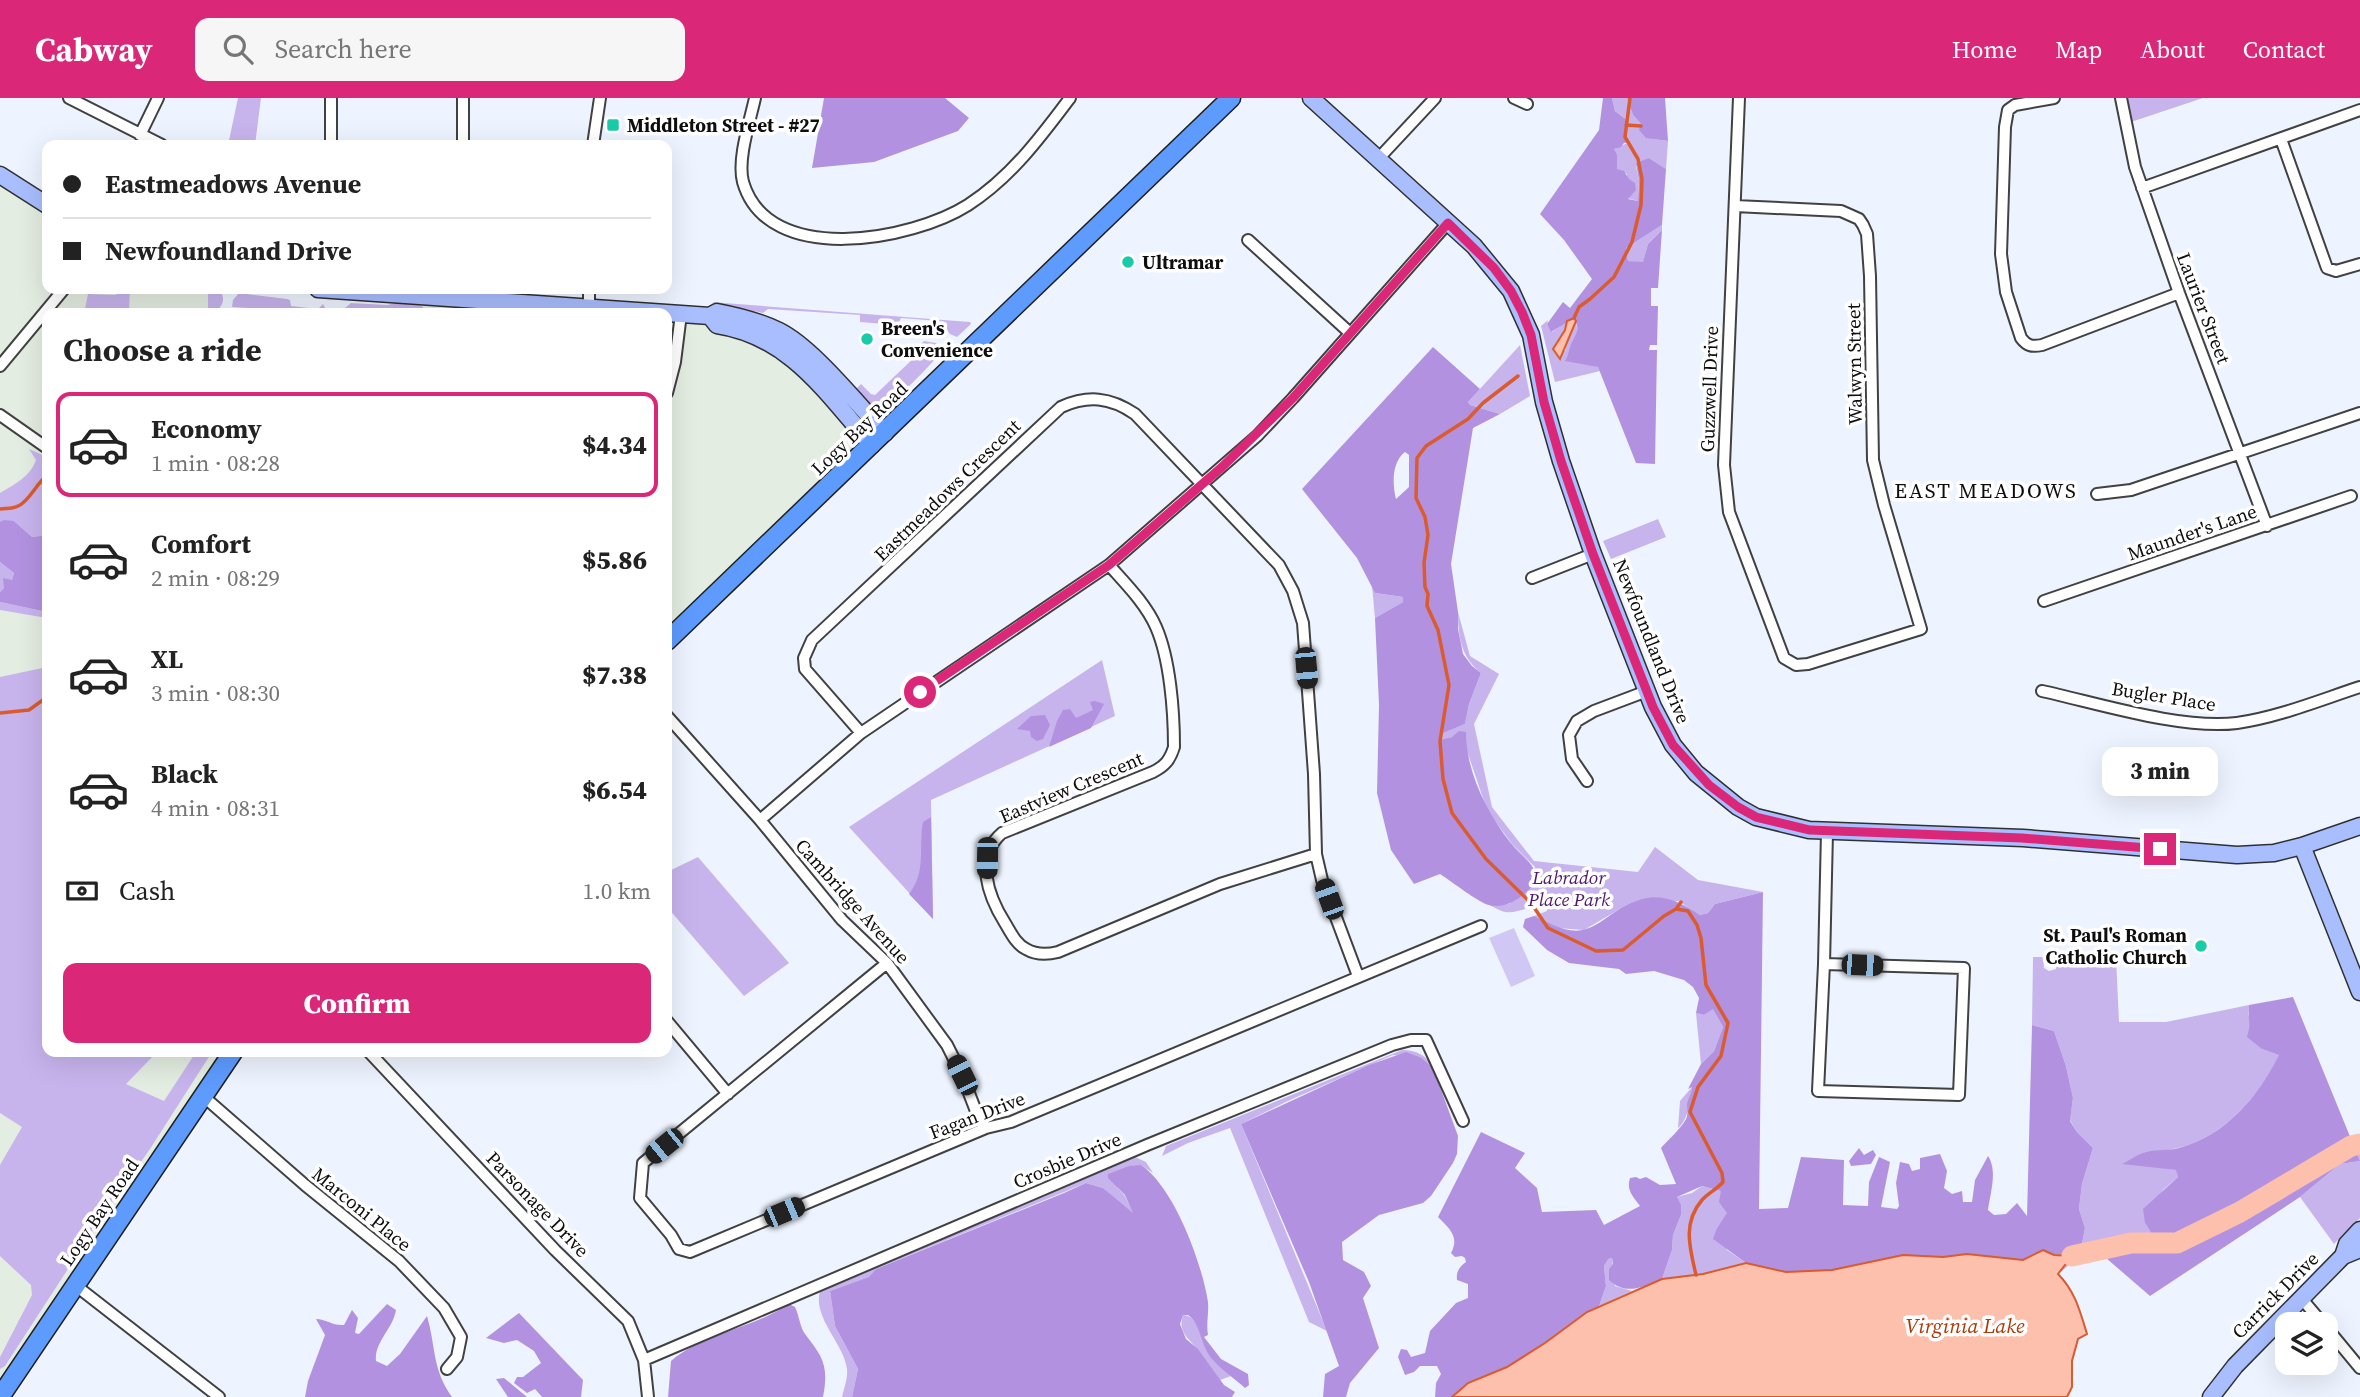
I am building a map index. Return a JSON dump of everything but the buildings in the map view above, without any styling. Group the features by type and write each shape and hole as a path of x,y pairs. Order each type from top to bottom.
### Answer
{"main road":[{"name":"Logy Bay Road","path":"672,636 1231,98"},
{"name":"Logy Bay Road","path":"0,1397 230,1057"}],"street":[{"path":"69,98 151,140"},
{"path":"140,135 158,98"},
{"path":"331,98 331,140"},
{"path":"463,98 463,140"},
{"path":"594,140 600,98"},
{"path":"755,98 742,164 742,179 748,194 762,212 778,225 796,233 849,239 880,237 937,222 966,206 993,188 1014,169 1070,98"},
{"name":"Newfoundland Drive","path":"1311,98 1448,223 1494,268 1511,291 1531,335 1544,402 1593,554 1662,727 1696,773 1723,797 1756,817 1785,826 1827,831 2022,838 2237,855 2274,853 2360,826"},
{"path":"1379,158 1436,98"},
{"path":"1514,98 1527,104"},
{"name":"Guzzwell Drive","path":"1739,98 1724,465 1726,499 1734,528 1778,645 1784,658 1796,665"},
{"path":"2054,98 2015,105 2008,110 2005,127 2003,273 2006,292 2021,338 2025,344 2033,347 2042,345 2179,293"},
{"name":"Laurier Street","path":"2121,98 2142,188 2267,526"},
{"path":"2142,188 2360,110"},
{"path":"2281,139 2327,268 2336,271 2360,264"},
{"path":"0,175 42,202"},
{"name":"Walwyn Street","path":"1735,206 1841,211 1858,219 1867,234 1873,460 1922,629 1819,662 1796,665"},
{"path":"760,820 861,733 1109,565 1256,436 1448,223"},
{"path":"1248,240 1350,332"},
{"path":"48,308 60,294"},
{"path":"389,294 589,308 589,294"},
{"path":"672,313 710,316 717,312 741,317 761,323 789,338 815,360 878,439"},
{"path":"672,374 681,314"},
{"path":"0,366 42,315"},
{"name":"Eastmeadows Crescent","path":"861,733 806,669 804,658 811,640 1060,407 1090,399 1121,404 1135,414 1202,484"},
{"path":"2097,494 2130,490 2360,413"},
{"path":"0,415 42,444"},
{"path":"1202,484 1279,565 1287,578 1303,622 1316,853 1322,880 1357,976"},
{"name":"Maunder's Lane","path":"2044,601 2351,496"},
{"path":"1532,578 1593,554"},
{"name":"Eastview Crescent","path":"1109,565 1147,611 1162,642 1174,747 1170,758 1153,772 1003,833 993,841 987,858 986,881 997,911 1013,937 1022,948 1033,953 1046,955 1058,952 1220,884 1316,853"},
{"name":"Bugler Place","path":"2042,691 2177,719 2234,723 2269,717 2360,687"},
{"path":"1587,781 1573,759 1570,747 1569,735 1577,721 1594,711 1647,691"},
{"name":"Cambridge Avenue","path":"672,722 760,820 842,920 887,963 947,1045 979,1119 986,1128"},
{"path":"1824,964 1964,968 1959,1095 1818,1091 1827,831"},
{"path":"2302,846 2360,992"},
{"name":"Fagan Drive","path":"887,963 643,1163 640,1198 671,1235 679,1249 690,1252 986,1128 1011,1122 1481,926"},
{"path":"672,1027 728,1094"},
{"name":"Crosbie Drive","path":"644,1360 1147,1145 1392,1045 1411,1040 1426,1040 1463,1121"},
{"name":"Parsonage Drive","path":"374,1057 555,1250 628,1321 644,1360 648,1397"},
{"name":"Marconi Place","path":"203,1096 305,1185 399,1261 444,1308 461,1337 457,1357 447,1369"},
{"name":"Carrick Drive","path":"2343,1256 2347,1244 2360,1230"},
{"name":"Carrick Drive","path":"2211,1397 2235,1366 2343,1256 2360,1249"},
{"path":"75,1285 219,1397"},
{"path":"2302,1299 2313,1312"},
{"path":"2338,1342 2360,1368"}],"shaded area":[{"path":"824,98 945,98 969,118 958,131 874,162 812,168"},
{"path":"1603,98 1612,98 1615,111 1628,121 1627,137 1630,142 1614,149 1617,169 1624,171 1635,183 1636,190 1628,199 1638,201 1639,180 1636,163 1649,158 1666,169 1662,225 1626,248 1628,261 1643,262 1648,244 1662,230 1658,288 1651,288 1651,306 1658,306 1657,345 1650,345 1649,350 1657,350 1655,464 1636,463 1598,367 1565,361 1577,330 1574,318 1551,332 1547,324 1563,302 1570,308 1592,279 1564,240 1540,214 1599,130"},
{"path":"1627,98 1665,98 1668,141 1646,138 1639,130 1641,124 1633,115"},
{"path":"0,175 42,207 42,294 88,294 85,308 42,308 42,1057 230,1057 0,1397"},
{"path":"130,294 209,294 208,308 129,308"},
{"path":"401,302 479,308 400,308"},
{"path":"518,304 584,308 518,308"},
{"path":"672,313 710,316 743,324 781,340 801,357 879,438 672,636"},
{"path":"1433,347 1480,389 1468,402 1470,405 1500,414 1473,428 1451,564 1463,654 1481,673 1469,704 1465,724 1443,733 1440,740 1452,737 1459,731 1466,732 1470,761 1479,790 1501,830 1536,874 1538,880 1534,885 1510,903 1496,906 1484,903 1440,874 1414,884 1391,850 1377,793 1379,705 1375,618 1403,602 1403,597 1375,593 1357,558 1302,489","holes":["1405,452 1409,455 1409,487 1396,499 1395,467"]},
{"path":"14,521 32,537 42,536 42,611 0,602 0,592 4,588 3,578 12,580 14,573 0,562 0,522"},
{"path":"1090,702 1104,704 1091,728 1049,747 1063,710 1070,709 1076,718 1093,710"},
{"path":"1045,715 1050,725 1043,739 1037,741 1031,737 1030,731 1017,729 1031,716"},
{"path":"931,817 933,919 909,894 920,868 923,822"},
{"path":"1763,892 1759,1209 1788,1208 1801,1157 1844,1160 1843,1205 1868,1206 1869,1182 1879,1157 1890,1162 1881,1207 1897,1209 1899,1206 1896,1183 1900,1162 1909,1164 1912,1171 1920,1169 1920,1158 1940,1154 1947,1171 1944,1188 1952,1194 1962,1191 1963,1202 1972,1202 1975,1180 1988,1156 1993,1175 1988,1210 1994,1215 2006,1214 2017,1203 2027,1216 2032,1025 2054,1031 2073,1098 2070,1121 2093,1148 2082,1184 2079,1209 2085,1228 2080,1254 2054,1255 2043,1250 2023,1260 1967,1254 1943,1257 1903,1255 1832,1270 1786,1272 1746,1263 1713,1239 1727,1213 1719,1202 1721,1191 1702,1186 1677,1197 1681,1205 1681,1215 1662,1279 1635,1288 1622,1288 1609,1280 1609,1269 1613,1264 1612,1258 1608,1259 1604,1266 1606,1286 1599,1306 1507,1367 1468,1383 1452,1397 1435,1397 1436,1383 1441,1374 1437,1366 1420,1366 1405,1375 1398,1357 1401,1349 1407,1350 1411,1357 1425,1353 1430,1331 1456,1303 1468,1298 1468,1284 1457,1280 1458,1270 1466,1262 1465,1258 1455,1257 1451,1253 1454,1237 1438,1217 1481,1132 1525,1153 1515,1168 1537,1188 1542,1212 1596,1210 1604,1225 1640,1206 1630,1189 1630,1178 1646,1177 1660,1185 1676,1184 1661,1148 1686,1119 1692,1087 1688,1089 1701,1064 1714,1051 1723,1027 1713,1009 1704,1015 1696,1013 1699,998 1693,987 1684,980 1654,971 1626,974 1619,969 1569,963 1547,950 1523,927 1525,919 1534,916 1559,927 1580,930 1593,926 1627,905 1648,898 1658,897 1677,902 1700,915 1708,913 1715,904"},
{"path":"1514,928 1535,976 1511,987 1489,938"},
{"path":"2293,997 2360,1161 2340,1164 2300,1197 2150,1296 2106,1258 2106,1248 2156,1241 2145,1223 2143,1209 2178,1177 2176,1170 2122,1164 2146,1152 2175,1149 2196,1142 2212,1134 2239,1112 2271,1071 2279,1055 2262,1049 2247,1037 2249,1005"},
{"path":"1406,1052 1422,1058 1433,1068 1458,1136 1457,1154 1431,1196 1423,1203 1379,1215 1342,1242 1343,1260 1364,1272 1371,1286 1363,1298 1379,1348 1350,1383 1346,1397 1323,1397 1325,1374 1339,1366 1309,1282 1241,1124 1369,1065"},
{"path":"1859,1148 1864,1155 1873,1150 1876,1155 1871,1164 1851,1166 1849,1161"},
{"path":"1141,1165 1165,1190 1193,1247 1208,1302 1208,1335 1204,1337 1221,1359 1248,1374 1249,1385 1245,1388 1215,1362 1207,1353 1196,1324 1188,1315 1183,1315 1180,1324 1186,1339 1198,1349 1224,1385 1235,1392 1232,1397 852,1397 858,1369 835,1326 830,1291 869,1277 876,1269 1086,1183 1103,1188 1133,1213 1125,1195 1108,1178 1108,1174 1129,1166"},
{"path":"387,1304 396,1310 378,1348 376,1361 387,1366 400,1354 427,1316 441,1377 452,1397 305,1397 325,1335 316,1319 344,1325 352,1310 358,1318 355,1333 359,1334"},
{"path":"789,1304 795,1307 803,1331 823,1362 823,1397 668,1397 671,1361 684,1351"},
{"path":"519,1313 583,1380 581,1397 542,1397 535,1389 527,1393 514,1383 517,1377 523,1377 541,1363 534,1351 517,1340 504,1343 486,1338"},
{"path":"504,1378 527,1397 508,1397 496,1379"}],"green space":[{"path":"238,98 261,98 256,140 229,140"},
{"path":"1612,98 1627,98 1641,128 1654,139 1668,141 1666,169 1649,158 1636,166 1639,180 1638,201 1627,198 1627,174 1617,169 1614,149 1630,142 1627,137 1628,121 1615,111"},
{"path":"2121,98 2203,98 2125,124"},
{"path":"1662,225 1662,230 1648,244 1643,263 1628,261 1626,248"},
{"path":"88,294 130,294 129,308 85,308"},
{"path":"208,294 222,294 219,308 208,308"},
{"path":"238,294 247,294 287,299 290,300 291,306 309,308 232,307"},
{"path":"401,302 423,308 345,308 351,303 387,305"},
{"path":"711,302 970,322 971,324 957,337 950,334 939,321 901,318 898,325 860,322 860,315 768,309 763,313"},
{"path":"1548,320 1547,324 1552,332 1567,321 1565,330 1553,349 1565,351 1576,321 1578,335 1572,343 1569,355 1598,367 1600,371 1555,382 1541,326"},
{"path":"924,341 936,343 942,352 893,399 877,406 864,400 855,390 861,384 875,395 918,354 919,346"},
{"path":"1520,345 1530,396 1500,414 1470,405 1468,402"},
{"path":"29,449 42,455 42,536 32,537 14,521 0,522 0,493 21,480 36,460"},
{"path":"1658,519 1666,537 1611,559 1603,541"},
{"path":"0,562 14,573 12,580 0,592"},
{"path":"1372,586 1375,593 1403,597 1403,602 1375,618"},
{"path":"0,602 42,611 42,617 0,610"},
{"name":"Labrador Place Park","path":"1458,612 1470,656 1499,674 1474,724 1492,807 1534,861 1638,872 1655,847 1698,880 1763,892 1715,904 1708,913 1700,915 1678,901 1618,910 1584,930 1557,928 1534,916 1547,911 1546,905 1510,912 1489,905 1509,904 1535,867 1512,844 1487,810 1466,748 1466,732 1440,741 1442,733 1465,724 1469,704 1481,673 1469,660 1462,646"},
{"path":"1102,660 1115,716 931,800 933,919 849,827"},
{"path":"42,668 42,1057 152,1057 126,1084 164,1101 193,1057 209,1057 5,1366 0,1369 0,1357 32,1295 31,1285 0,1256 0,1165 22,1127 0,1113 0,677"},
{"path":"698,857 789,963 744,996 672,913 672,870"},
{"path":"2033,957 2043,957 2044,968 2049,971 2056,969 2058,957 2116,958 2119,1022 2166,1022 2249,1005 2248,1014 2262,1049 2280,1055 2262,1085 2226,1124 2195,1142 2174,1149 2145,1152 2141,1165 2177,1170 2178,1177 2163,1190 2145,1223 2156,1241 2106,1249 2106,1258 2068,1266 2058,1274 2072,1256 2080,1254 2085,1228 2079,1209 2082,1184 2093,1148 2077,1132 2070,1120 2073,1098 2054,1031 2032,1025"},
{"path":"1713,1008 1723,1027 1714,1051 1701,1064 1696,1013 1704,1015"},
{"path":"1402,1050 1420,1054 1433,1068 1422,1058 1393,1055 1241,1124 1327,1331 1309,1322 1230,1128 1188,1143 1162,1156 1166,1146"},
{"path":"1692,1087 1688,1110 1678,1128 1680,1101"},
{"path":"2360,1135 2360,1161 2351,1139"},
{"path":"1135,1157 1146,1162 1153,1173 1141,1165 1117,1187 1134,1214 1103,1188 1086,1183 876,1269 870,1277 830,1291 835,1326 858,1369 852,1397 842,1397 847,1369 845,1359 820,1309 821,1288"},
{"path":"2360,1161 2360,1218 2334,1244 2300,1197 2340,1164"},
{"path":"1702,1186 1721,1191 1728,1213 1717,1228 1727,1250 1746,1263 1703,1274 1662,1279 1681,1215 1677,1197 1692,1193"},
{"path":"1612,1258 1615,1286 1632,1291 1599,1306 1606,1286 1604,1266 1607,1259"},
{"path":"1183,1315 1197,1325 1210,1356 1231,1376 1220,1380 1183,1332"}],"water":[{"path":"1574,318 1576,321 1560,359 1553,349 1565,330 1567,321"},
{"name":"Virginia Lake","path":"2043,1250 2054,1255 2072,1256 2058,1274 2073,1294 2087,1334 2078,1339 2072,1361 2072,1387 2067,1397 1452,1397 1468,1383 1507,1367 1587,1312 1662,1279 1703,1274 1746,1263 1786,1272 1832,1270 1903,1255 1943,1257 1967,1254 2023,1260"}],"waterway":[{"path":"1574,318 1579,307 1614,277 1632,242 1641,205 1642,179 1638,159 1625,137 1630,98"},
{"path":"1626,125 1641,126"},
{"path":"1518,376 1483,403 1468,419 1426,446 1417,458 1416,498 1425,517 1428,535 1424,563 1427,606 1438,630 1449,685 1440,741 1443,779 1452,813 1486,859 1531,903 1548,928 1596,951 1623,950 1676,909 1688,911 1697,925 1706,985 1728,1023 1721,1056 1698,1087 1690,1112 1722,1173 1723,1182 1702,1200 1692,1218 1689,1236 1696,1275"},
{"path":"0,509 14,508 22,504 42,481"},
{"path":"0,713 29,710 42,701"},
{"path":"1676,909 1681,902"},
{"path":"2072,1256 2131,1243 2177,1243 2240,1212 2351,1146 2360,1144"}],"place":[{"name":"Middleton Street - #27","path":"613,125"},
{"name":"Ultramar","path":"1128,262"},
{"name":"Breen's Convenience","path":"867,339"},
{"name":"St. Paul's Roman Catholic Church","path":"2201,946"}],"district":[{"name":"EAST MEADOWS","path":"1986,491"}],"route":[{"path":"920,692 1109,565 1222,467 1293,398 1448,223 1494,268 1522,312 1531,335 1544,402 1561,461 1593,554 1653,707 1673,745 1709,785 1756,817 1810,830 2022,838 2160,849"}]}
